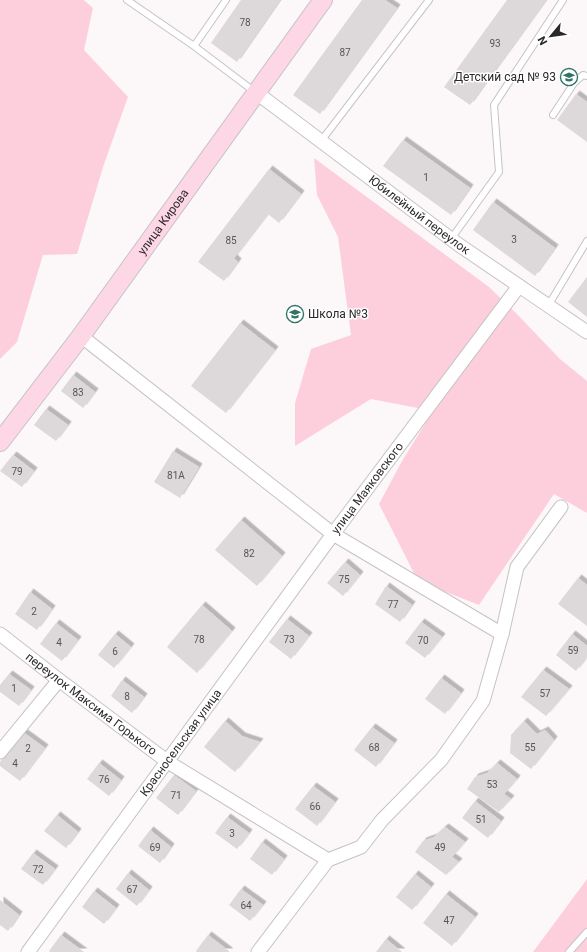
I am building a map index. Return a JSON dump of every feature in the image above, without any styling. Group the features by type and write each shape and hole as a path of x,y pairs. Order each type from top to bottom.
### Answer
{"street":[{"name":"улица Кирова","path":"0,442 81,336 323,0"},
{"name":"Юбилейный переулок","path":"257,92 451,239 587,332"},
{"name":"улица Маяковского","path":"502,634 333,534 519,286"},
{"path":"81,336 333,534"},
{"path":"258,952 328,860 361,847 382,820 441,760 484,701 502,634 517,567 561,507"},
{"name":"Красносельская улица","path":"28,952 333,534"},
{"name":"переулок Максима Горького","path":"0,634 168,762 328,860"},
{"path":"0,752 59,680"}],"lane":[{"path":"127,0 257,92"},
{"path":"194,46 226,0"},
{"path":"321,141 429,0"},
{"path":"451,239 499,172 494,105 563,0"},
{"path":"553,115 574,83 583,75 587,76"},
{"path":"548,306 587,241"},
{"path":"569,952 587,932"}],"shaded area":[{"path":"0,0 84,0 93,8 84,50 128,97 103,167 77,254 43,255 17,342 0,359"},
{"path":"314,158 489,287 560,359 587,381 587,513 554,494 479,605 418,581 379,504 402,461 433,411 371,399 295,446 295,403 311,349 351,335 338,237 317,195"},
{"path":"587,879 587,952 533,952"}],"building":[{"path":"241,0 280,0 237,62 211,43"},
{"path":"362,0 385,0 397,8 320,114 293,95"},
{"path":"507,0 546,0 470,105 444,87"},
{"path":"576,94 587,102 587,142 557,120"},
{"path":"403,140 470,188 451,215 383,166"},
{"path":"269,169 301,194 279,223 268,214 234,258 238,262 224,281 198,262"},
{"path":"493,202 555,248 535,276 473,230"},
{"path":"587,277 587,317 568,302"},
{"path":"240,323 275,350 226,413 191,386"},
{"path":"73,375 95,392 83,408 61,391"},
{"path":"46,409 68,425 56,441 34,425"},
{"path":"173,451 199,467 180,498 154,482"},
{"path":"13,455 34,471 22,487 0,471"},
{"path":"241,520 282,556 257,586 215,550"},
{"path":"345,562 360,575 343,596 327,583"},
{"path":"578,578 587,585 587,626 558,604"},
{"path":"386,586 412,605 400,622 375,604"},
{"path":"30,592 52,609 37,630 15,614"},
{"path":"202,605 232,631 197,673 167,647"},
{"path":"287,619 309,636 291,659 269,642"},
{"path":"421,622 442,637 425,658 405,643"},
{"path":"56,623 78,640 62,661 40,644"},
{"path":"115,634 131,647 114,668 98,655"},
{"path":"572,634 587,646 587,657 576,671 556,655"},
{"path":"543,670 569,689 546,716 521,697"},
{"path":"9,674 31,690 19,706 0,692 0,685"},
{"path":"441,678 461,693 445,714 425,699"},
{"path":"122,680 144,697 132,713 111,696"},
{"path":"225,721 242,736 260,742 235,772 204,747"},
{"path":"524,721 537,734 545,730 554,740 531,769 510,753 511,735"},
{"path":"372,727 394,743 376,767 354,750"},
{"path":"23,732 45,748 20,781 0,766 0,762 10,748 19,755 11,748"},
{"path":"99,763 121,780 109,796 87,779"},
{"path":"497,763 517,779 504,794 511,799 499,812 467,789 475,777 487,773"},
{"path":"174,775 196,791 178,815 156,798"},
{"path":"313,786 335,802 317,826 295,809"},
{"path":"475,801 501,821 488,838 462,818"},
{"path":"57,815 78,832 66,848 44,831"},
{"path":"227,817 249,833 237,849 215,833"},
{"path":"445,827 465,842 452,857 459,862 446,875 415,852 423,841 434,837"},
{"path":"150,830 171,847 160,863 138,846"},
{"path":"262,842 284,859 272,875 250,859"},
{"path":"33,853 55,869 43,885 21,869"},
{"path":"128,873 149,890 137,906 116,889"},
{"path":"415,874 431,887 412,910 396,897"},
{"path":"241,889 263,905 250,921 229,905"},
{"path":"94,891 116,908 104,924 82,907"},
{"path":"446,894 475,917 452,946 423,923"},
{"path":"0,900 19,915 8,931 0,925"},
{"path":"61,935 84,952 50,952 49,951"},
{"path":"208,935 229,952 197,952 196,951"},
{"path":"386,939 402,952 376,952"}],"place":[{"name":"Детский сад № 93","path":"569,77"},
{"name":"Школа №3","path":"295,314"}]}
